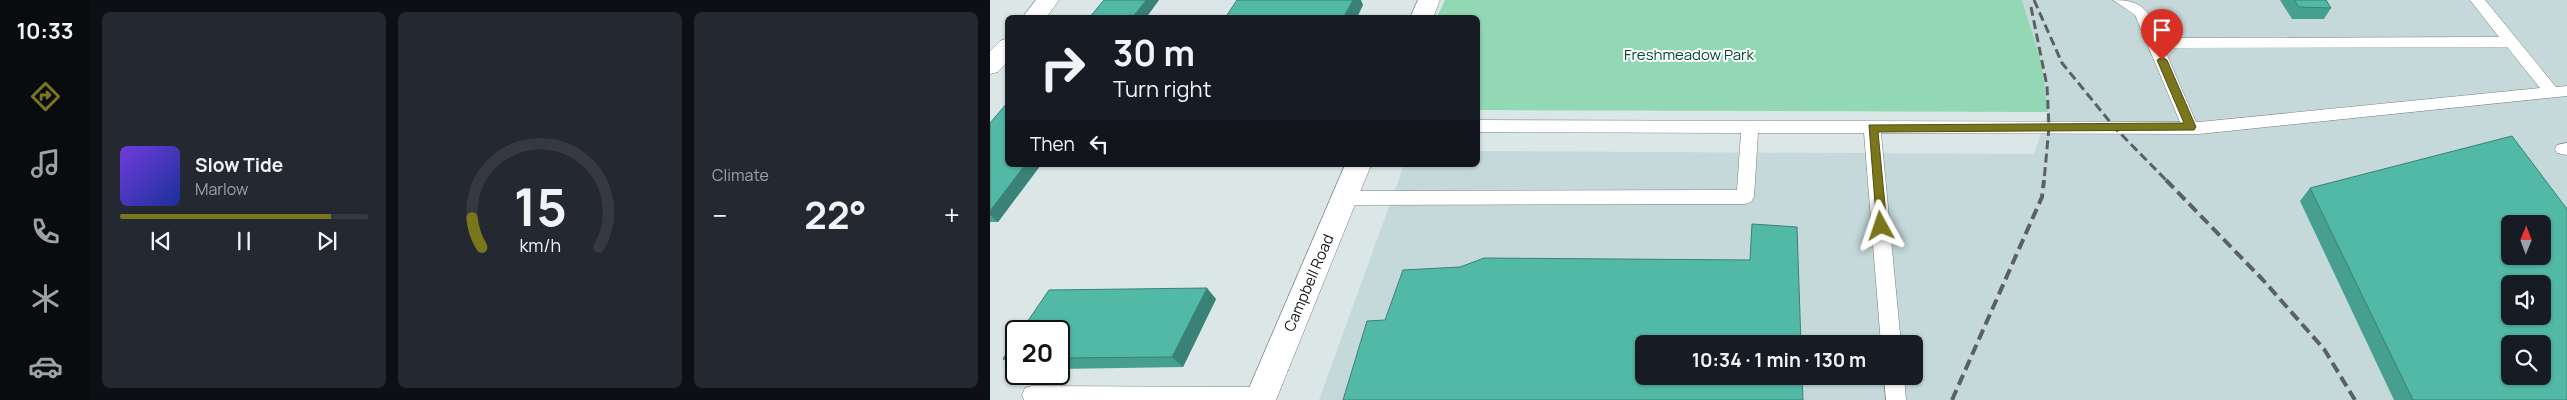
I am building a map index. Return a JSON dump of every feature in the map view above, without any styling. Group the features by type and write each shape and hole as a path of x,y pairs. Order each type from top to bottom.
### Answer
{"street":[{"path":"1036,15 1048,0"},
{"path":"1422,15 1429,0"},
{"path":"990,47 1005,46"},
{"path":"990,66 1005,48"},
{"name":"Campbell Road","path":"1261,398 1357,167"}],"lane":[{"path":"2120,0 2141,12 2190,127"},
{"path":"2477,0 2511,42 2559,92"},
{"path":"2154,43 2511,42"},
{"path":"1480,126 2190,127 2559,92"},
{"path":"1344,198 1745,197 1750,127"},
{"path":"1872,128 1890,335"},
{"path":"1895,385 1896,400"},
{"path":"1032,395 1261,398"}],"shaded area":[{"path":"2022,0 2567,0 2567,400 1319,400 1403,167 1480,167 1480,151 2034,154 2048,112 2041,61"}],"green space":[{"name":"Freshmeadow Park","path":"1445,0 2022,0 2041,61 2048,112 1480,110 1480,15 1438,15"}],"building":[{"path":"1104,0 1146,0 1134,15 1092,15"},
{"path":"1237,0 1353,0 1345,15 1227,15"},
{"path":"2294,0 2326,0 2331,8 2299,7"},
{"path":"1005,106 1005,167 1023,167 990,211 990,123"},
{"path":"2512,136 2567,209 2567,400 2413,400 2310,188"},
{"path":"1752,224 1797,227 1801,335 1635,335 1635,385 1802,385 1803,400 1343,400 1367,321 1385,320 1403,270 1460,267 1484,258 1750,260"},
{"path":"1207,288 1172,357 1070,358 1070,320 1029,320 1049,290"}],"railway":[{"path":"2034,0 2062,63 2115,128 2167,181"},
{"path":"2031,7 2047,86 2049,127 2044,181"},
{"path":"1952,400 2042,197 2044,180"},
{"path":"2166,180 2263,280 2324,349 2355,400"}],"route":[{"path":"1881,226 1872,128 2190,127 2162,60"}]}
